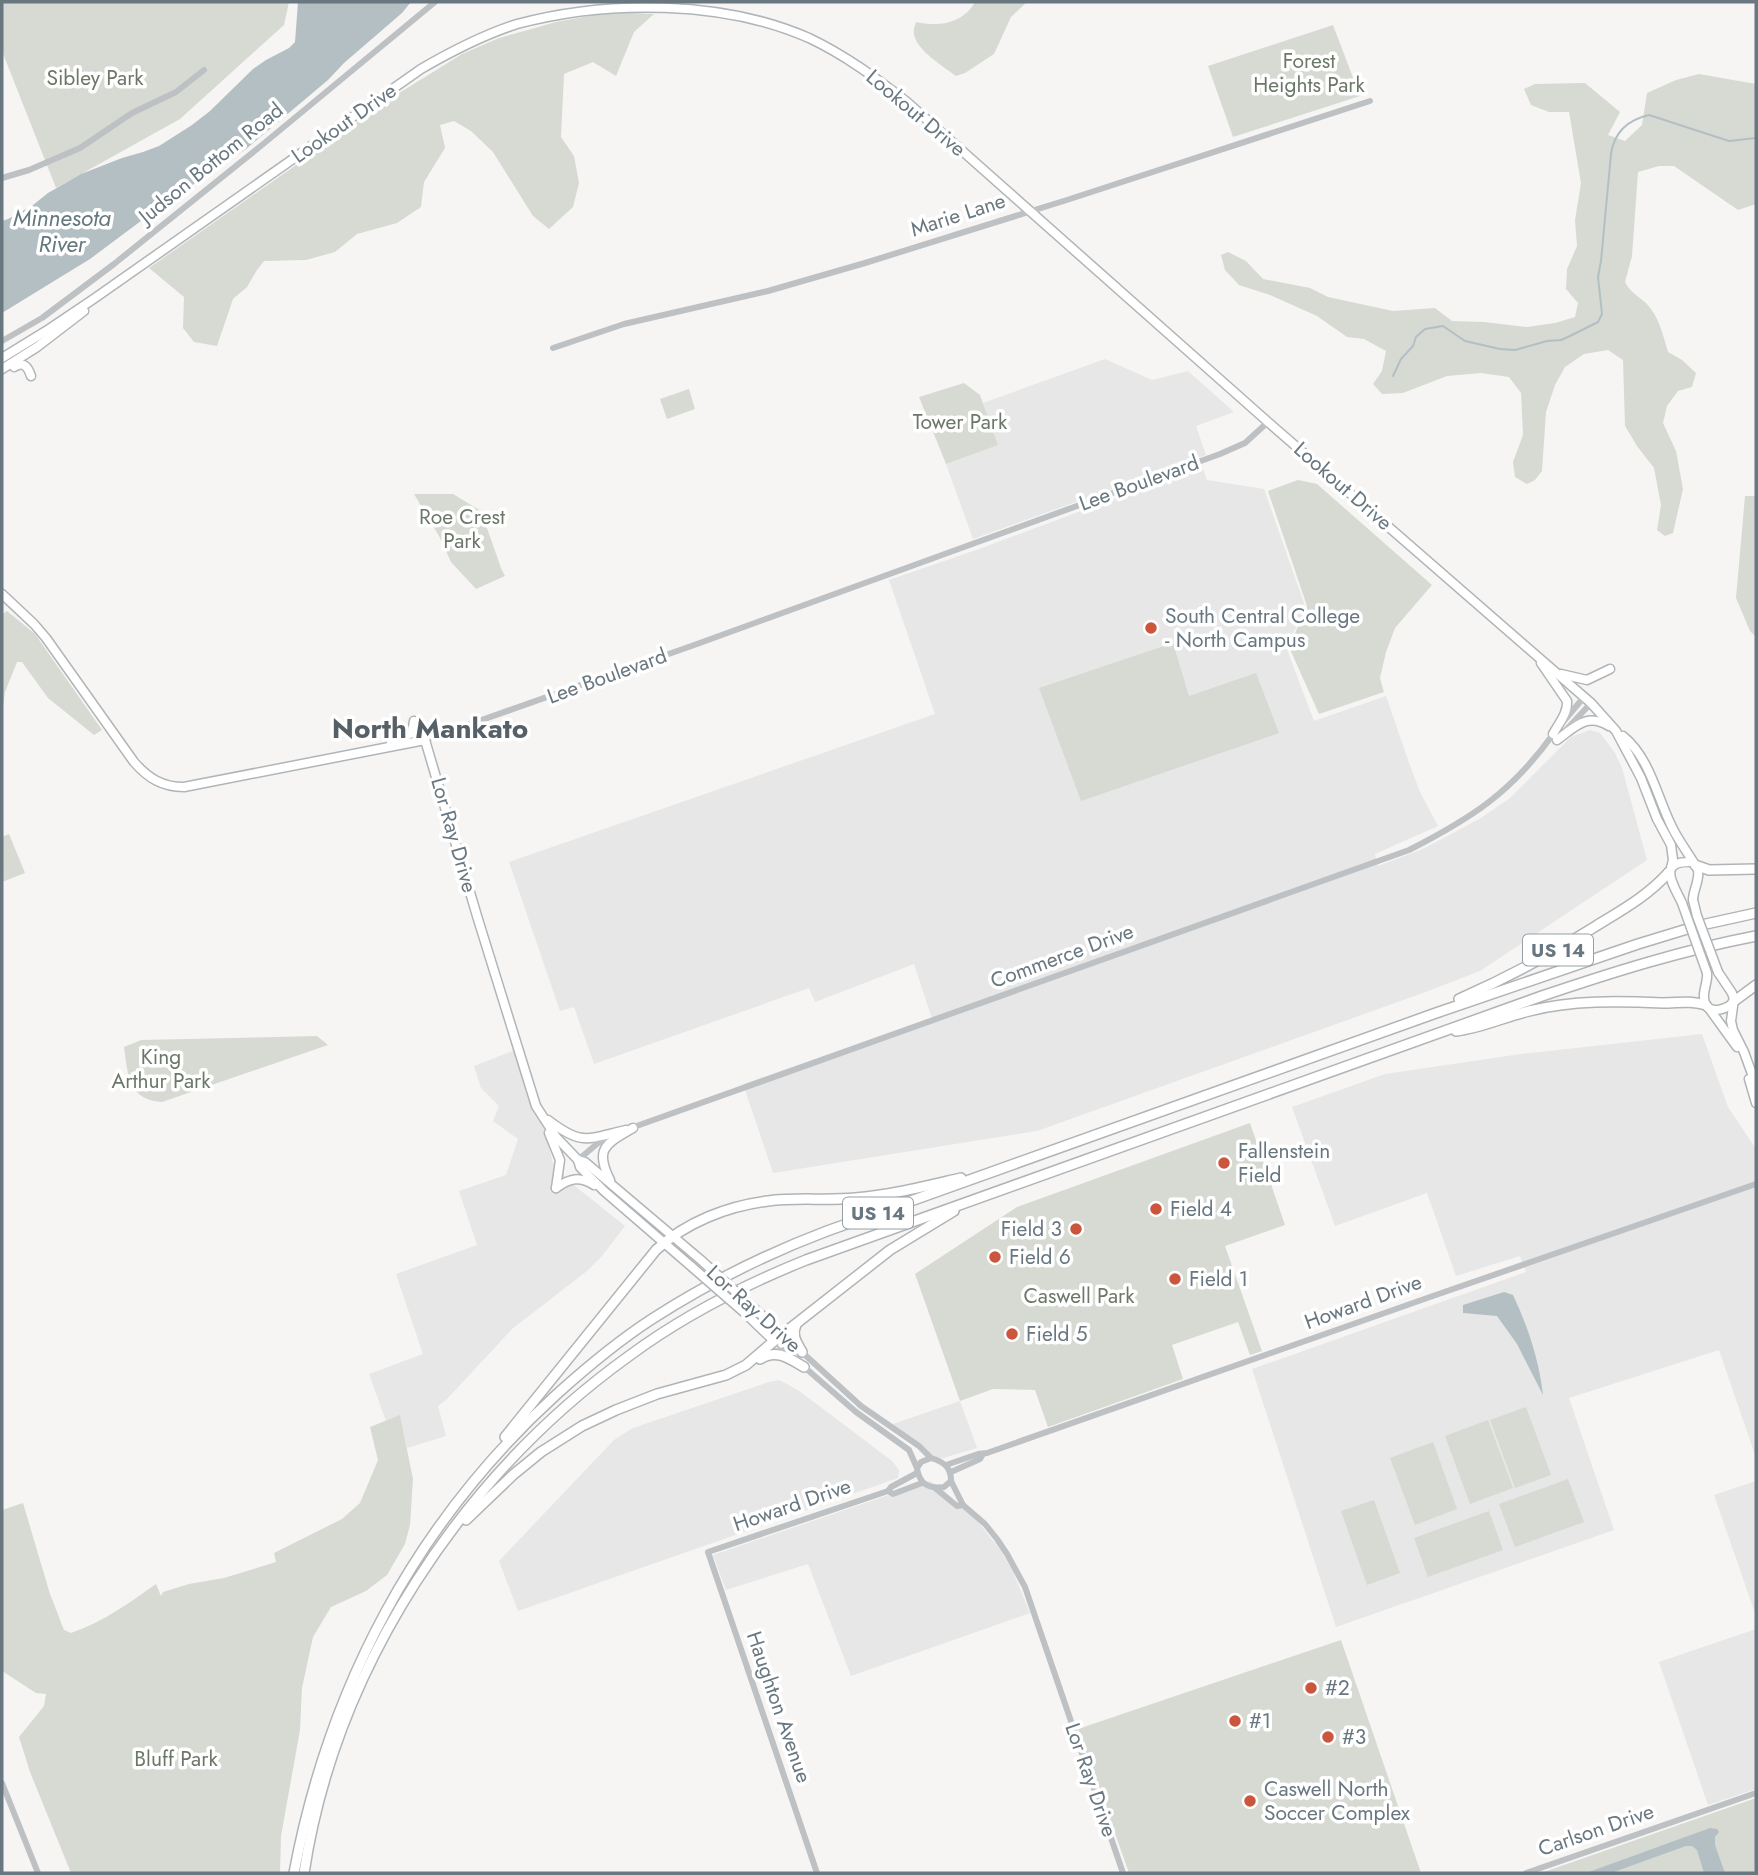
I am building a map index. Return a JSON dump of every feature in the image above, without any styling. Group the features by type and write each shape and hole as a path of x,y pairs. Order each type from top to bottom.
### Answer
{"highway":[{"path":"1694,864 1709,870 1756,869"},
{"name":"US 14","path":"1436,1013 1546,957 1637,901 1670,870"},
{"name":"US 14","path":"294,1873 316,1777 332,1727 377,1626 414,1562 447,1514 516,1432 588,1367 650,1320 738,1270 796,1243 1436,1013 1673,933 1756,913"},
{"name":"US 14","path":"304,1873 321,1797 355,1698 388,1628 422,1574 460,1519 524,1445 607,1371 661,1334 772,1274 976,1198 1611,972 1684,951 1756,936"},
{"path":"1732,1003 1756,985"},
{"path":"1436,1034 1467,1029 1530,1011 1586,1003 1691,1001 1707,1006"},
{"path":"482,1470 530,1405 656,1250 673,1236 710,1216 753,1204 887,1194 1000,1169"},
{"path":"733,1372 746,1365 890,1250 976,1198"},
{"path":"797,1323 794,1334 802,1352"},
{"path":"447,1538 514,1474 541,1452 582,1426 657,1394 733,1372 772,1354 784,1356 804,1367"}],"main road":[{"name":"Lookout Drive","path":"2,358 95,298 421,69 475,40 556,13 606,6 693,7 749,17 808,37 875,77 1559,674 1588,700 1616,731 1630,741 1654,783 1671,827 1694,864"},
{"name":"Lookout Drive","path":"2,372 37,347 95,298"},
{"path":"2,372 21,364 29,369 32,376 32,358 37,347"},
{"name":"Lee Boulevard","path":"2,594 46,638 134,762 161,784 184,787 425,740"},
{"path":"1534,652 1567,701 1565,714 1555,737"},
{"path":"1559,674 1587,680 1610,669"},
{"path":"1555,737 1590,720 1602,722 1616,731"},
{"path":"376,749 412,733 414,721"},
{"name":"Lookout Drive","path":"1616,731 1671,845 1672,883 1707,973 1704,994 1707,1006"},
{"name":"Lor Ray Drive","path":"425,740 527,1082 541,1115 556,1137 578,1160 585,1162 663,1243 778,1338"},
{"path":"1670,870 1681,862 1694,864 1699,875 1693,900 1718,972 1732,993 1733,1030 1756,1085"},
{"path":"1707,1006 1720,1011 1732,1003"},
{"path":"1707,1006 1738,1049 1756,1103"},
{"path":"541,1115 564,1132 583,1139 629,1129"},
{"path":"541,1115 559,1157 556,1188 567,1180 580,1179 608,1188"},
{"path":"608,1188 602,1162 604,1149 613,1139 629,1129"},
{"name":"Lor Ray Drive","path":"608,1188 702,1261 755,1309 778,1338"}],"street":[{"name":"Judson Bottom Road","path":"2,341 42,318 114,264 435,2"},
{"path":"2,178 29,170 80,148 132,113 176,92 204,70"},
{"name":"Marie Lane","path":"554,348 624,324 768,291 865,263 1370,101"},
{"name":"Lee Boulevard","path":"425,740 1220,454 1245,443 1268,422"},
{"name":"Commerce Drive","path":"578,1160 598,1143 629,1129 1409,850 1472,815 1515,781 1588,700"},
{"name":"Howard Drive","path":"946,1465 1756,1184"},
{"name":"Lor Ray Drive","path":"778,1338 802,1352 909,1450 917,1470"},
{"name":"Lor Ray Drive","path":"778,1338 804,1367 856,1412 892,1434 919,1446 931,1458"},
{"name":"Howard Drive","path":"951,1472 980,1459 983,1454"},
{"path":"931,1458 946,1465 951,1472 951,1481 944,1487 935,1488 922,1483 917,1470 921,1462 931,1458"},
{"name":"Howard Drive","path":"708,1552 888,1491 917,1470"},
{"name":"Lor Ray Drive","path":"951,1481 963,1505 985,1524 997,1539 1025,1587 1123,1873"},
{"name":"Howard Drive","path":"888,1491 893,1494 922,1483"},
{"name":"Lor Ray Drive","path":"935,1488 957,1506 963,1505"},
{"name":"Haughton Avenue","path":"708,1552 817,1873"},
{"path":"2,1783 38,1873"},
{"name":"Carlson Drive","path":"1526,1873 1756,1793"}],"shaded area":[{"path":"1105,359 1152,380 1188,371 1234,412 1196,426 1206,455 973,539 946,464 997,445 983,403"},
{"path":"1202,466 1207,480 1264,489 1306,609 1286,647 1314,721 1386,696 1420,792 1438,826 1375,854 1378,866 1423,849 1481,818 1510,798 1571,737 1590,730 1600,733 1622,768 1647,860 1480,971 1037,1131 773,1173 743,1084 932,1019 914,964 815,1002 809,988 594,1064 574,1007 560,1011 509,862 935,714 889,580"},
{"path":"1702,1034 1728,1107 1756,1149 1756,1458 1719,1350 1569,1398 1614,1530 1336,1627 1252,1369 1526,1272 1520,1256 1456,1276 1427,1193 1335,1226 1292,1107 1385,1074 1521,1054"},
{"path":"515,1050 526,1093 545,1131 553,1163 570,1182 625,1226 587,1271 512,1329 438,1406 446,1436 407,1448 400,1416 386,1421 369,1374 423,1354 396,1274 477,1245 459,1191 506,1175 518,1139 493,1121 499,1106 481,1088 474,1066"},
{"path":"779,1380 798,1390 892,1461 899,1470 898,1478 518,1611 499,1561 614,1440 633,1428"},
{"path":"960,1401 977,1448 933,1461 893,1424"},
{"path":"930,1481 979,1523 1001,1551 1030,1613 851,1676 808,1564 726,1590 713,1555"},
{"path":"1756,1481 1756,1616 1714,1495"},
{"path":"1756,1629 1756,1789 1708,1805 1659,1662"}],"green space":[{"name":"Sibley Park","path":"2,2 289,2 284,25 180,119 56,188 2,51"},
{"path":"975,2 1027,2 1011,17 994,54 956,76 931,58 920,46 914,28 916,22 941,24 957,19"},
{"path":"611,12 654,14 634,32 616,76 593,62 564,74 561,137 574,156 579,183 573,207 549,229 533,216 493,152 471,131 454,121 440,125 445,148 424,182 421,207 397,223 357,234 335,252 306,260 264,261 247,287 233,299 217,346 194,342 183,328 184,297 149,268 396,95 462,54 499,38 556,22"},
{"name":"Forest Heights Park","path":"1333,25 1360,96 1233,137 1208,66"},
{"path":"1699,74 1756,84 1756,204 1738,210 1674,166 1659,166 1638,172 1632,256 1625,282 1654,314 1668,352 1696,373 1692,387 1678,391 1667,406 1663,423 1676,451 1683,489 1673,533 1665,536 1657,530 1661,505 1654,468 1625,426 1623,360 1608,350 1584,354 1565,367 1555,385 1546,412 1542,471 1535,480 1527,484 1515,477 1513,462 1523,435 1521,393 1509,377 1481,373 1447,376 1403,393 1382,394 1373,384 1382,371 1386,351 1364,339 1347,337 1317,316 1270,295 1239,285 1225,270 1221,255 1228,252 1246,261 1263,279 1310,288 1328,297 1393,311 1435,308 1452,321 1527,327 1575,317 1578,303 1566,289 1567,269 1577,246 1575,220 1581,183 1569,112 1549,112 1531,105 1524,89 1535,84 1585,83 1620,112 1608,135 1625,141 1642,125 1647,93 1676,80"},
{"name":"Tower Park","path":"964,383 980,395 998,445 946,464 919,397"},
{"path":"689,389 695,409 667,419 660,399"},
{"path":"1298,480 1317,484 1432,585 1395,628 1380,678 1384,692 1319,714 1289,647 1307,606 1268,491"},
{"name":"Roe Crest Park","path":"414,494 453,494 481,511 505,576 476,589 451,562"},
{"path":"1745,496 1756,496 1756,637 1750,631 1736,598"},
{"path":"7,611 35,634 102,730 94,735 48,698 22,662 17,662 5,692 2,714 2,614"},
{"path":"1173,643 1189,696 1256,673 1279,733 1081,801 1039,688"},
{"path":"9,834 25,873 2,882 2,837"},
{"name":"King Arthur Park","path":"317,1036 328,1045 162,1102 142,1097 136,1091 129,1076 124,1047 141,1040"},
{"name":"Caswell Park","path":"1250,1123 1285,1225 1225,1246 1262,1351 1250,1355 1238,1322 1172,1345 1183,1379 1048,1427 1035,1390 993,1389 960,1401 915,1274 1017,1207"},
{"path":"1526,1407 1551,1475 1515,1488 1490,1420"},
{"name":"Bluff Park","path":"400,1415 413,1479 410,1525 405,1544 387,1575 366,1591 331,1607 313,1637 302,1688 300,1730 281,1836 280,1873 71,1873 30,1772 19,1737 44,1706 46,1694 36,1693 2,1671 2,1510 23,1503 50,1594 64,1630 71,1633 105,1618 156,1584 161,1596 163,1592 189,1584 224,1578 276,1562 274,1553 342,1519 360,1503 378,1460 370,1427"},
{"path":"1488,1420 1513,1488 1470,1504 1445,1436"},
{"path":"1433,1442 1457,1509 1415,1525 1390,1458"},
{"path":"1568,1479 1584,1522 1515,1547 1499,1504"},
{"path":"1374,1500 1400,1573 1367,1585 1341,1511"},
{"path":"1489,1511 1503,1550 1428,1577 1414,1538"},
{"name":"Caswell North Soccer Complex","path":"1341,1640 1421,1873 1129,1873 1078,1729"},
{"path":"1756,1798 1756,1873 1541,1873"}],"water":[{"name":"Minnesota River","path":"298,2 411,2 328,80 246,149 161,206 90,259 2,313 2,221 81,174 159,146 192,125 253,69 295,42"},
{"path":"1504,1292 1513,1295 1523,1319 1536,1356 1543,1395 1517,1344 1497,1316 1463,1313 1463,1305"},
{"path":"1710,1828 1719,1832 1715,1837 1715,1845 1725,1873 1704,1873 1697,1850 1686,1846 1611,1873 1586,1873"}],"waterway":[{"path":"1393,376 1401,359 1425,329 1443,326 1465,341 1515,350 1561,340 1598,322 1602,314 1598,277 1611,154 1615,140 1623,128 1634,120 1649,115 1729,141 1756,138"}],"place":[{"name":"South Central College - North Campus","path":"1151,628"},
{"name":"Fallenstein Field","path":"1224,1163"},
{"name":"Field 4","path":"1156,1209"},
{"name":"Field 3","path":"1076,1229"},
{"name":"Field 6","path":"995,1257"},
{"name":"Field 1","path":"1175,1279"},
{"name":"Field 5","path":"1012,1334"},
{"name":"#2","path":"1311,1688"},
{"name":"#1","path":"1235,1721"},
{"name":"#3","path":"1328,1737"},
{"name":"Caswell North Soccer Complex","path":"1250,1801"}],"district":[{"name":"North Mankato","path":"430,728"}]}
